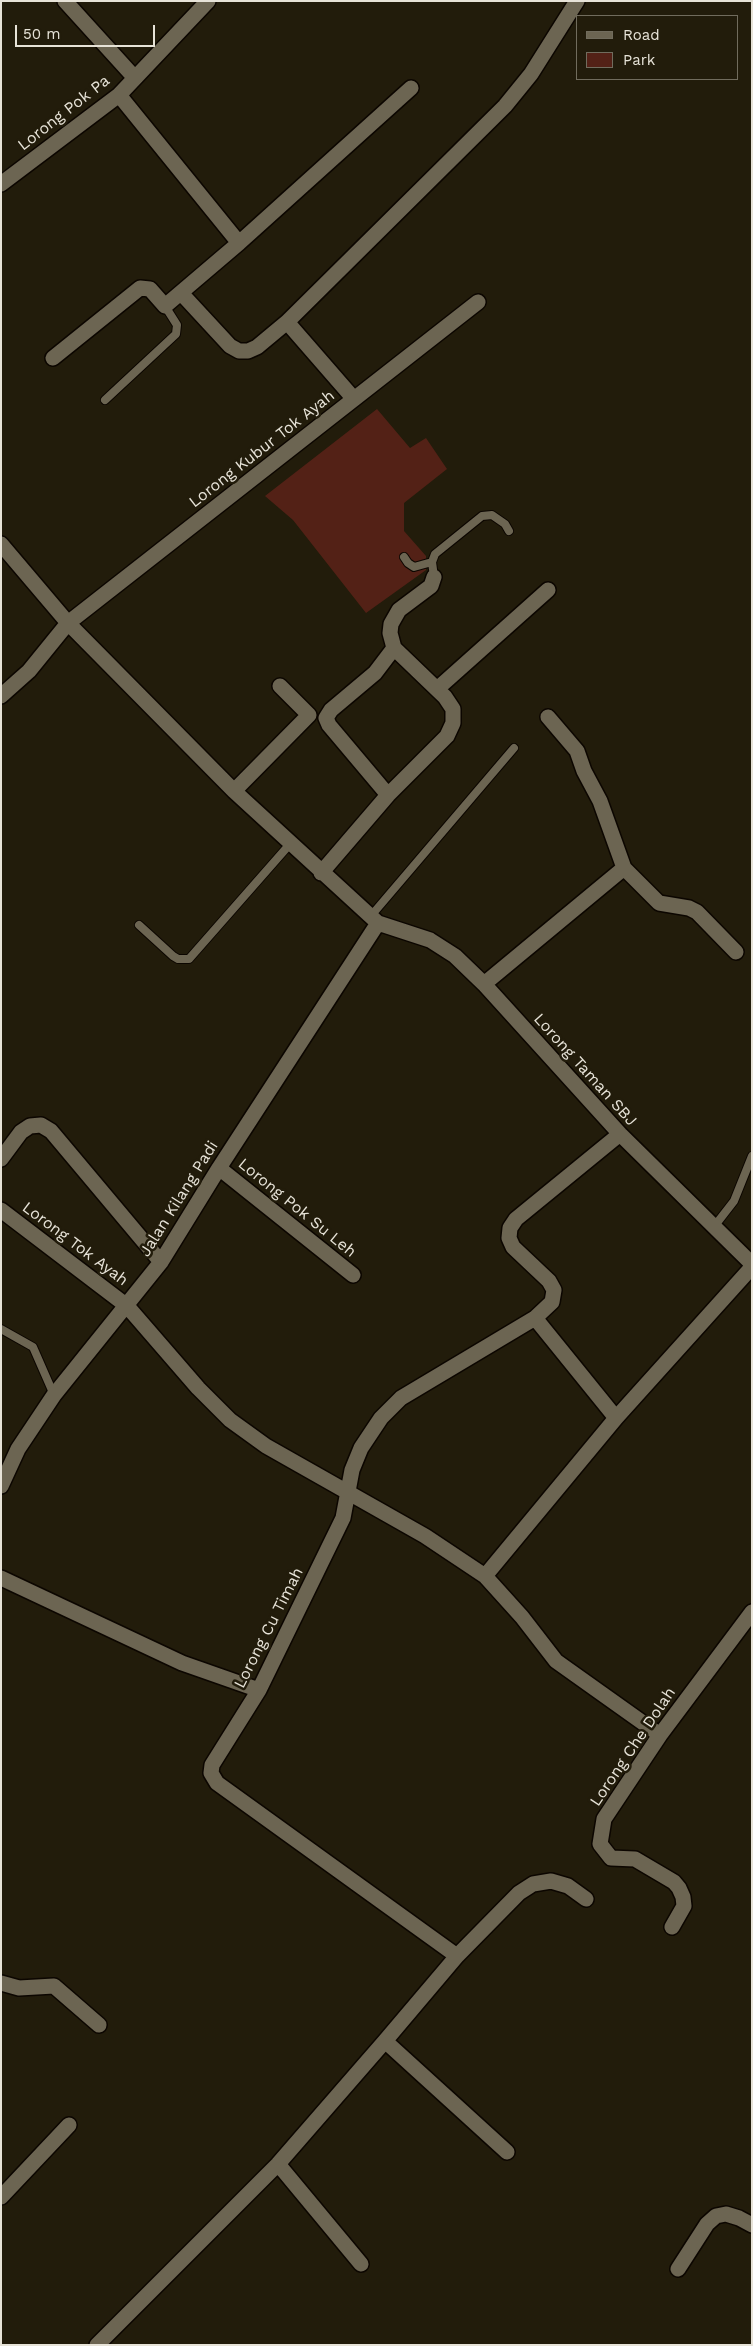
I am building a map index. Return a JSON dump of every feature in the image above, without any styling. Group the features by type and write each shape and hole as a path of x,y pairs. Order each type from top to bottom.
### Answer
{"street":[{"path":"65,1 134,77"},
{"name":"Lorong Pok Pa","path":"1,184 119,95 208,1"},
{"path":"181,292 230,346 238,351 248,351 257,347 287,322 505,106 531,74 577,1"},
{"path":"53,358 140,288 150,289 165,306 239,243 411,88"},
{"path":"119,95 239,243"},
{"name":"Lorong Kubur Tok Ayah","path":"1,696 29,671 68,623 478,302"},
{"path":"287,322 354,399"},
{"path":"1,544 68,623 234,791 374,920"},
{"path":"321,873 388,795 447,736 453,723 453,709 446,697 394,648 390,633 395,615 399,610 431,586 433,570"},
{"path":"437,689 548,590"},
{"path":"388,795 329,726 326,718 332,710 375,673 394,648"},
{"path":"234,791 310,715 280,686"},
{"path":"548,717 577,751 584,771 600,801 618,857 624,868 659,903 689,908 697,912 736,952"},
{"path":"484,984 624,868"},
{"name":"Lorong Taman SBJ","path":"374,920 430,940 455,956 484,984 620,1134 752,1265"},
{"name":"Jalan Kilang Padi","path":"1,1486 18,1449 54,1395 161,1262 374,920"},
{"path":"1,1159 21,1132 30,1126 42,1125 51,1131 161,1262"},
{"name":"Lorong Cu Timah","path":"457,1956 217,1783 211,1773 212,1765 259,1690 342,1518 349,1494 352,1470 362,1448 381,1418 401,1398 534,1318 552,1302 554,1290 549,1281 513,1247 509,1238 510,1228 516,1219 620,1134"},
{"name":"Lorong Pok Su Leh","path":"219,1168 353,1275"},
{"name":"Lorong Tok Ayah","path":"1,1210 127,1306"},
{"path":"485,1576 616,1418 752,1265"},
{"path":"127,1306 198,1388 230,1420 266,1446 425,1536 485,1576 522,1617 556,1661 660,1735"},
{"path":"534,1318 616,1418"},
{"path":"1,1578 182,1663 259,1690"},
{"name":"Lorong Che Dolah","path":"672,1927 684,1906 684,1897 677,1884 632,1858 611,1858 602,1847 600,1840 606,1815 660,1735 752,1612"},
{"path":"97,2345 278,2164 386,2041 457,1956 519,1893 533,1884 551,1881 568,1886 586,1900"},
{"path":"1,1983 19,1988 54,1986 99,2025"},
{"path":"386,2041 507,2152"},
{"path":"1,2197 69,2126"},
{"path":"278,2164 361,2264"},
{"path":"678,2269 707,2224 716,2216 726,2214 752,2225"}],"lane":[{"path":"105,400 176,334 178,325 165,306"},
{"path":"404,557 414,567 433,570 438,549 482,516 492,515 504,524 509,531"},
{"path":"374,920 514,748"},
{"path":"139,925 178,959 189,959 290,844"},
{"path":"713,1228 734,1200 752,1156"},
{"path":"1,1329 33,1347 54,1395"}],"green space":[{"path":"377,409 410,448 426,438 447,469 404,503 404,531 426,556 426,570 366,613 293,520 265,496"}]}
